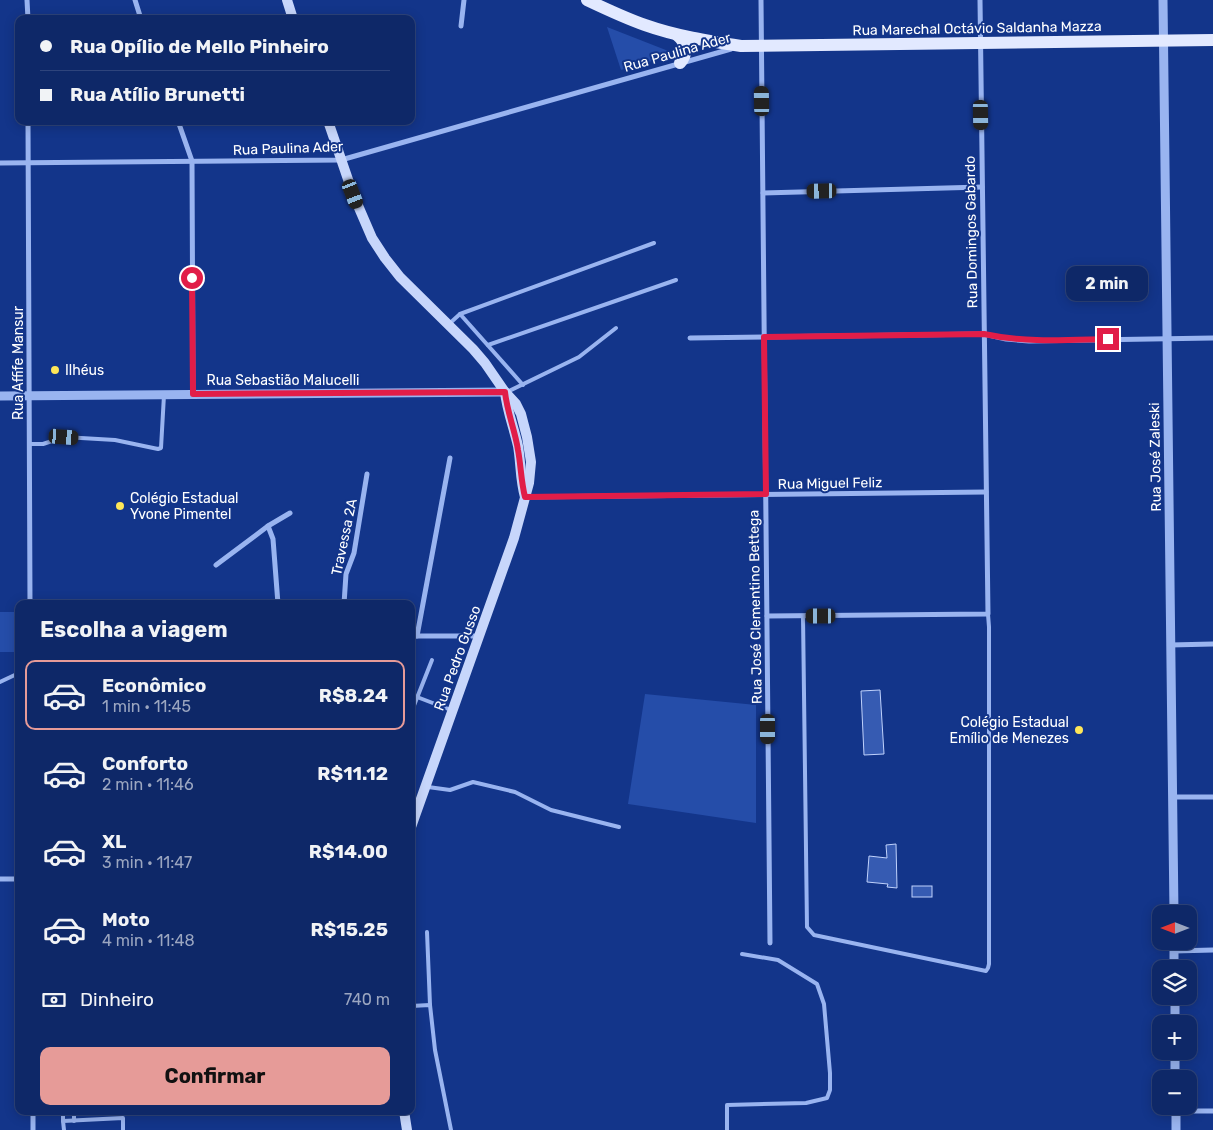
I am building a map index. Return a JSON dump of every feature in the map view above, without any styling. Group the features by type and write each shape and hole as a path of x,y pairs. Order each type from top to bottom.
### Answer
{"main road":[{"path":"287,0 292,15"},
{"name":"Rua Marechal Octávio Saldanha Mazza","path":"587,0 643,25 677,35 740,46 1213,40"},
{"path":"677,35 681,38 686,48 686,54 680,63"},
{"name":"Rua Pedro Gusso","path":"329,125 362,217 372,238 385,258 400,277 485,363 505,392 519,453 525,497 514,538 415,817"},
{"path":"405,1115 408,1130"}],"street":[{"path":"28,0 28,15"},
{"path":"135,0 141,15"},
{"path":"461,26 464,0"},
{"name":"Rua José Clementino Bettega","path":"761,0 770,944"},
{"name":"Rua Domingos Gabardo","path":"980,0 988,614"},
{"name":"Rua José Zaleski","path":"1163,0 1174,905"},
{"name":"Rua Paulina Ader","path":"0,163 341,160 740,46"},
{"name":"Rua Affife Mansur","path":"28,125 30,600"},
{"path":"179,125 192,161 193,394"},
{"path":"763,193 982,187"},
{"path":"690,338 984,334 1029,341 1213,338"},
{"name":"Rua Sebastião Malucelli","path":"0,396 505,392"},
{"path":"415,631 450,458"},
{"name":"Travessa 2A","path":"344,600 346,574 354,553 367,474"},
{"name":"Rua Miguel Feliz","path":"525,497 986,492"},
{"path":"216,565 268,526 290,513"},
{"path":"268,526 273,538 278,600"},
{"path":"767,616 988,614"},
{"path":"415,636 480,636"},
{"path":"1170,645 1213,644"},
{"path":"1172,797 1213,797"},
{"path":"0,879 15,879"},
{"path":"1198,948 1213,950"},
{"path":"1197,1110 1213,1111"},
{"path":"33,1115 33,1130"},
{"path":"1176,1115 1176,1130"}],"lane":[{"path":"448,324 460,314 654,244"},
{"path":"488,345 676,280"},
{"path":"460,314 523,385"},
{"path":"505,392 579,357 616,328"},
{"path":"30,444 43,444 64,437 115,440 161,448 164,395"},
{"path":"803,616 807,927 809,931 814,936 986,970 988,968 989,944 988,614"},
{"path":"415,703 432,660"},
{"path":"0,682 15,675"},
{"path":"418,697 453,710"},
{"path":"426,787 450,790 473,782 515,792 551,810 619,828"},
{"path":"427,932 430,1005 435,1050 451,1130"},
{"path":"727,1130 727,1105 806,1103 827,1098 830,1090 824,1004 817,984 778,960 742,954"},
{"path":"415,1006 430,1005"},
{"path":"63,1115 64,1130"},
{"path":"74,1115 74,1121"},
{"path":"64,1121 123,1118 123,1130"}],"shaded area":[{"path":"607,27 676,54 621,70"},
{"path":"0,612 14,612 15,652 0,652"},
{"path":"645,694 756,705 756,823 628,804"}],"building":[{"path":"880,690 884,754 864,755 861,691"},
{"path":"896,844 897,888 887,887 888,884 867,882 869,856 887,858 886,845"},
{"path":"912,886 932,886 932,897 912,897"}],"place":[{"name":"Ilhéus","path":"55,370"},
{"name":"Colégio Estadual Yvone Pimentel","path":"120,506"},
{"name":"Colégio Estadual Emílio de Menezes","path":"1079,730"}],"route":[{"path":"192,278 193,394 505,392 519,453 525,497 766,494 764,337 984,334 1029,341 1108,339"}]}
